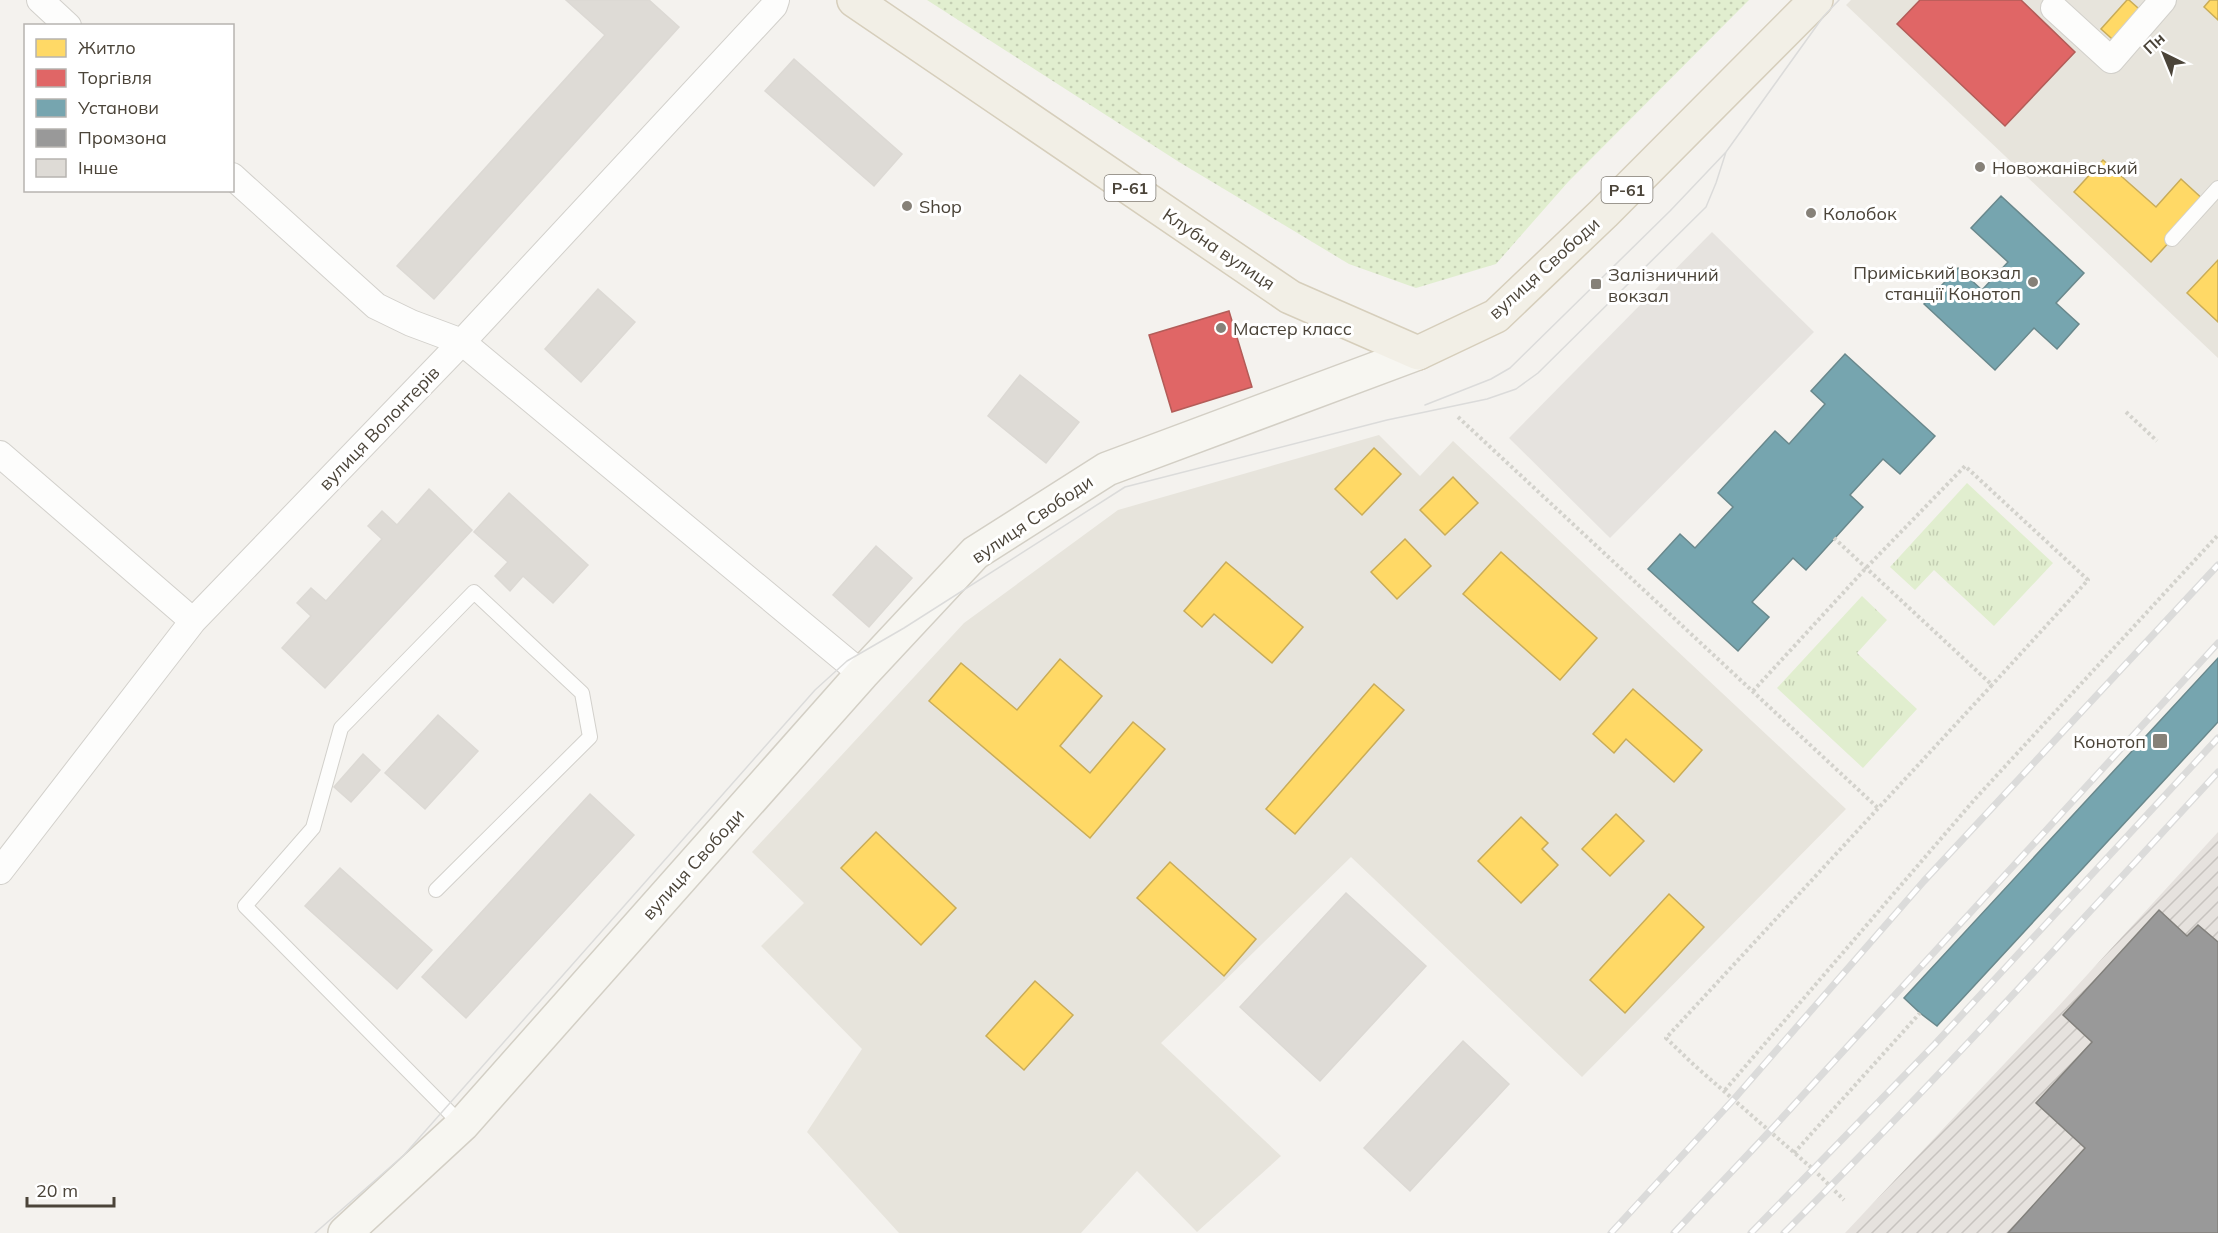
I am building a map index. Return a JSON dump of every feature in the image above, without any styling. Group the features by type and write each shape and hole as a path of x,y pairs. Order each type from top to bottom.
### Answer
{"main road":[{"name":"Клубна вулиця","path":"854,0 1290,297 1418,353"},
{"name":"вулиця Свободи","path":"1418,353 1496,316 1604,213 1816,0"}],"street":[{"path":"40,0 66,24"},
{"name":"вулиця Волонтерів","path":"0,871 193,621 462,342 774,6 776,0"},
{"path":"2054,8 2111,60 2163,0"},
{"path":"234,178 376,306 411,324 462,342 862,674"},
{"name":"вулиця Свободи","path":"345,1233 462,1125 862,674 975,553 1107,469 1418,353"},
{"path":"0,454 193,621"}],"lane":[{"path":"2172,239 2218,189"},
{"path":"436,890 590,736 582,693 474,592 341,728 313,828 245,906 462,1125"}],"path":[{"path":"2126,412 2157,441"},
{"path":"1458,417 1879,808"},
{"path":"1753,691 1965,465 2088,580 1666,1038 1814,1170 1844,1200"},
{"path":"1725,1090 1975,799 2218,535"},
{"path":"1834,538 1992,685"},
{"path":"1794,1154 1920,1013"}],"shaded area":[{"path":"1851,0 2218,0 2218,358 1846,5"},
{"path":"1712,232 1814,332 1610,538 1509,438"},
{"path":"1379,435 1420,476 1453,441 1846,809 1582,1077 1351,857 1161,1043 1281,1156 1197,1232 1137,1171 1081,1233 899,1233 807,1132 862,1049 761,946 804,903 752,852 964,623 1118,510"},
{"path":"2218,832 2218,1233 1845,1233 2055,1010"}],"green space":[{"path":"927,0 1749,0 1568,182 1496,264 1416,288 1349,264 1179,162"},
{"path":"1967,483 2053,563 1994,626 1934,570 1915,590 1890,567"},
{"path":"1862,596 1887,620 1857,653 1917,709 1863,768 1777,688"}],"building: Житло":[{"path":"2127,0 2147,16 2120,46 2101,29"},
{"path":"2210,0 2218,0 2218,20 2204,7"},
{"path":"2103,160 2156,207 2181,179 2206,202 2151,262 2074,192"},
{"path":"2218,260 2218,322 2187,293"},
{"path":"1374,448 1401,474 1362,515 1335,489"},
{"path":"1453,477 1478,503 1445,535 1420,510"},
{"path":"1405,539 1431,566 1397,599 1371,572"},
{"path":"1501,552 1597,638 1560,680 1463,594"},
{"path":"1226,562 1303,627 1272,663 1214,614 1202,627 1184,611"},
{"path":"1060,659 1102,696 1060,746 1090,773 1133,722 1165,749 1090,838 929,701 961,663 1017,710"},
{"path":"1374,684 1404,710 1295,834 1266,809"},
{"path":"1633,689 1702,750 1674,782 1626,739 1614,753 1593,734"},
{"path":"1616,814 1644,841 1610,876 1582,849"},
{"path":"1521,817 1548,843 1542,849 1558,865 1521,903 1478,861"},
{"path":"876,832 956,908 921,945 841,868"},
{"path":"1170,862 1256,939 1224,976 1137,898"},
{"path":"1669,894 1704,927 1625,1013 1590,980"},
{"path":"1035,981 1073,1015 1024,1070 986,1036"}],"building: Торгівля":[{"path":"1920,0 2021,0 2075,52 2005,126 1897,24"},
{"path":"1229,311 1252,387 1172,412 1149,335"}],"building: Установи":[{"name":"Приміський вокзал станції Конотоп","path":"2001,196 2084,273 2056,303 2079,324 2057,349 2034,328 1995,370 1924,304 1958,268 1982,290 2008,262 1971,228"},
{"path":"1845,354 1935,436 1900,474 1883,459 1850,495 1863,507 1806,570 1793,558 1752,602 1769,617 1738,651 1648,569 1680,534 1695,548 1733,507 1718,493 1775,431 1789,444 1825,404 1811,391"},
{"path":"2218,658 2218,722 1937,1026 1920,1013 1904,998"}],"building: Промзона":[{"path":"2159,910 2187,936 2198,925 2218,942 2218,1233 2008,1233 2085,1148 2036,1103 2092,1042 2063,1015"}],"building: Інше":[{"path":"566,0 649,0 679,27 434,299 397,266 605,35"},
{"path":"794,59 902,154 874,186 765,91"},
{"path":"598,289 635,322 581,382 545,349"},
{"path":"1020,375 1079,422 1046,463 988,416"},
{"path":"429,489 472,530 325,688 282,648 311,616 297,603 311,588 326,601 382,539 368,526 382,511 397,525"},
{"path":"509,493 588,565 553,603 523,576 510,591 495,576 508,562 474,532"},
{"path":"876,546 912,578 869,627 833,595"},
{"path":"438,715 478,751 425,809 385,773"},
{"path":"363,754 380,770 351,802 334,787"},
{"path":"590,794 634,835 466,1018 422,977"},
{"path":"340,868 432,950 397,989 305,906"},
{"path":"1346,893 1426,966 1320,1081 1240,1007"},
{"path":"1463,1041 1509,1084 1410,1191 1364,1148"}],"tram line":[{"path":"1425,405 1491,379 1510,368 1670,211 1726,152 1823,17 1839,0"},
{"path":"315,1233 404,1155 815,690 847,661 904,628 1125,487 1387,420 1487,399 1516,389 1538,373 1706,207 1726,152"}],"railway":[{"path":"1611,1233 1734,1099 1924,881 2218,565"},
{"path":"1674,1233 2218,643"},
{"path":"1751,1233 1935,1044 2218,738"},
{"path":"1784,1233 1950,1063 2218,772"}],"place":[{"name":"Новожанівський","path":"1980,167"},
{"name":"Shop","path":"907,206"},
{"name":"Колобок","path":"1811,213"},
{"name":"Приміський вокзал станції Конотоп","path":"2033,282"},
{"name":"Залізничний вокзал","path":"1596,284"},
{"name":"Мастер класс","path":"1221,328"},
{"name":"Конотоп","path":"2160,741"}]}
